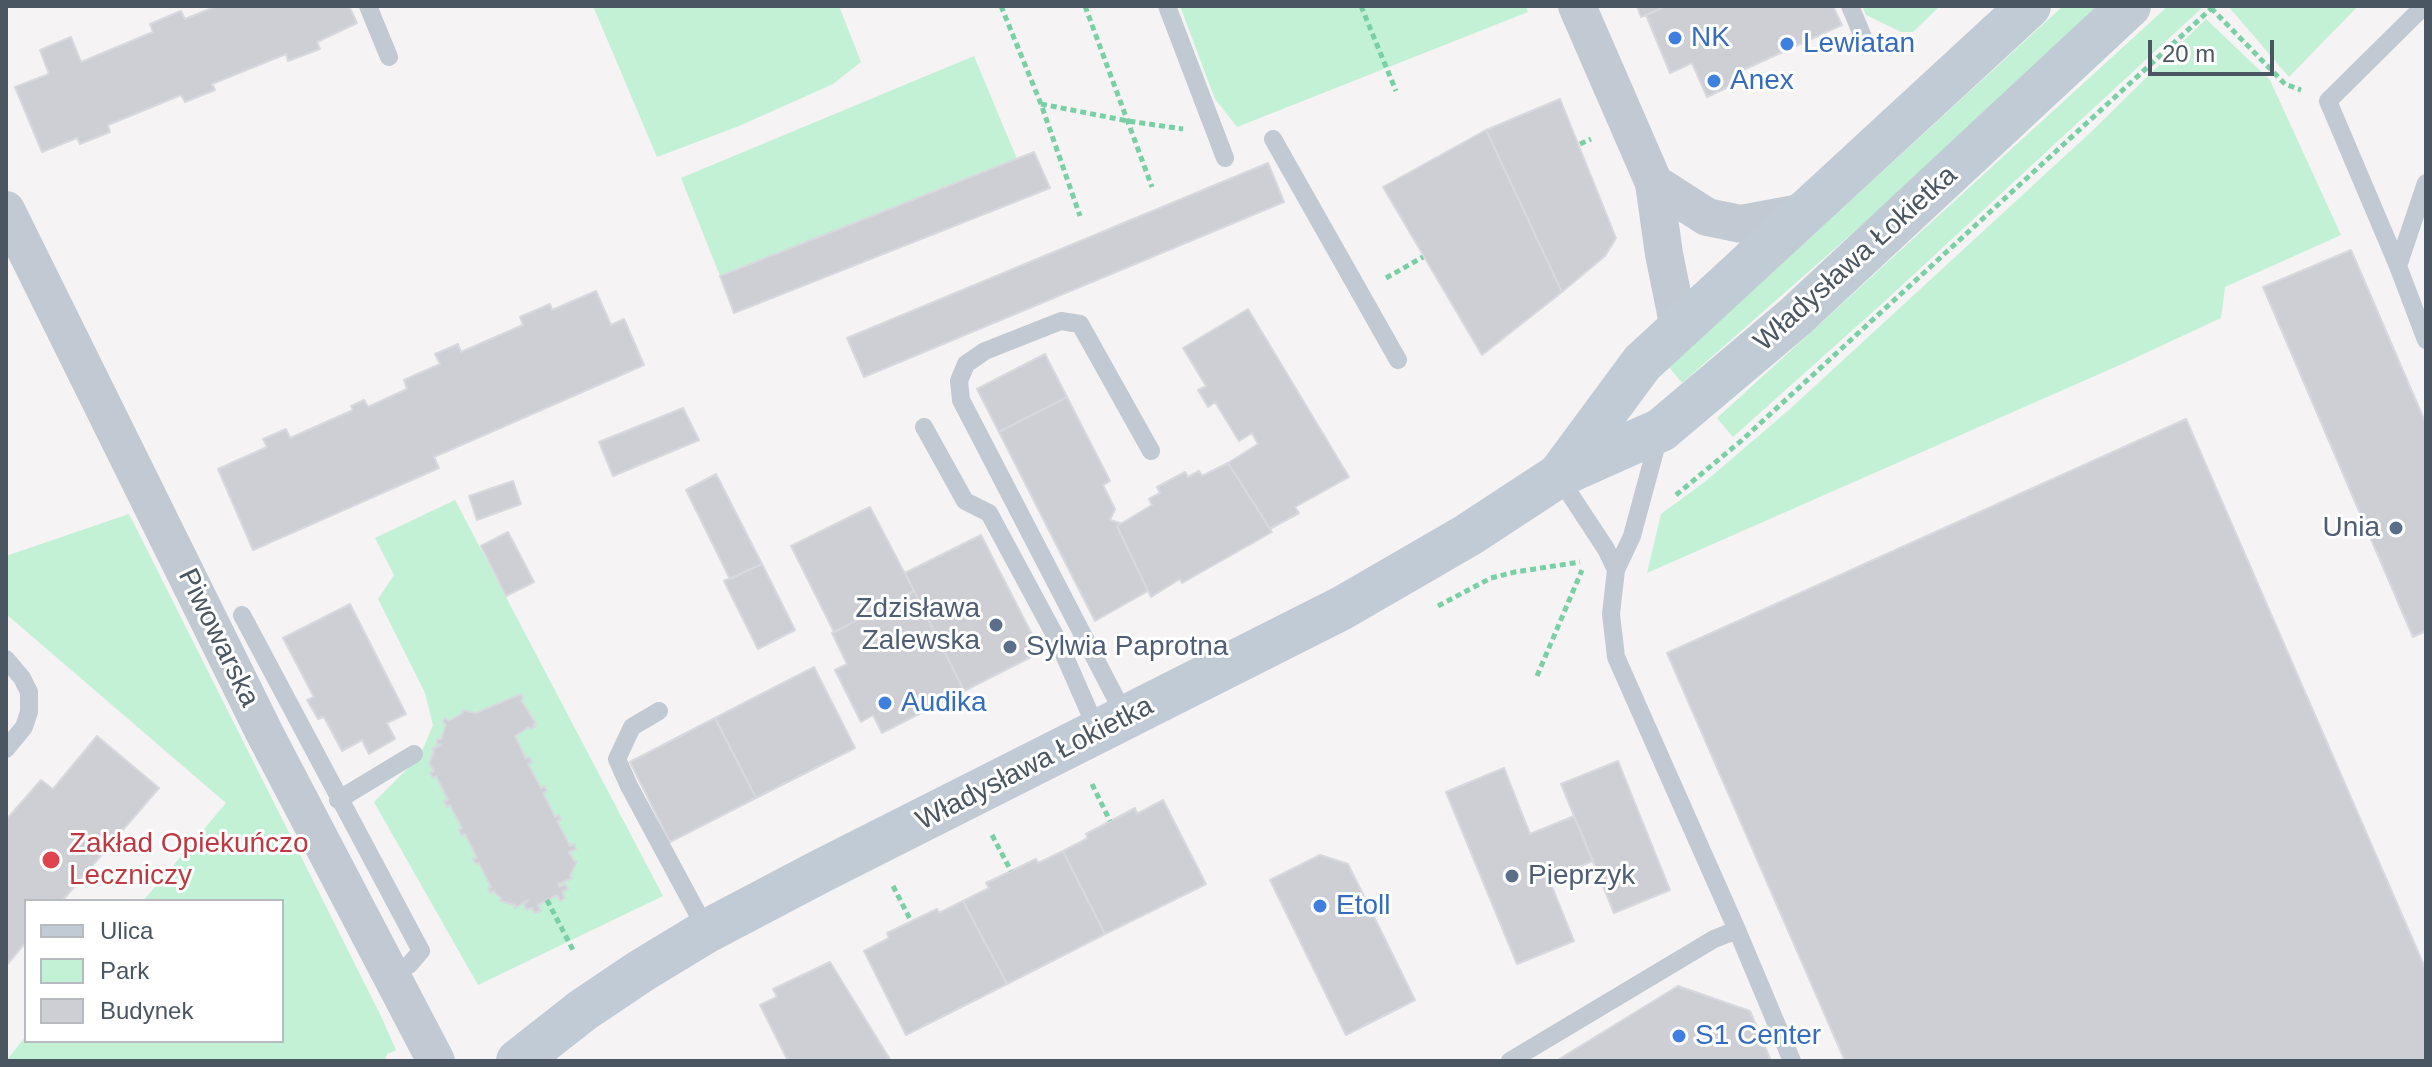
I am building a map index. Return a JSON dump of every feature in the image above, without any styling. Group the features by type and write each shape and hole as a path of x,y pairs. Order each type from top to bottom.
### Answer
{"main road":[{"name":"Władysława Łokietka","path":"1558,476 1642,363 2029,6"},
{"name":"Władysława Łokietka","path":"518,1061 583,1010 707,931 1342,608 1468,535 1558,476 1661,430 1795,317 2129,6"}],"street":[{"path":"1577,6 1654,183 1679,328"},
{"path":"1654,183 1707,217 1741,224 1806,212"},
{"name":"Piwowarska","path":"6,210 265,734 436,1061"}],"lane":[{"path":"368,6 389,57"},
{"path":"1167,6 1225,158"},
{"path":"1850,6 1866,44"},
{"path":"2424,6 2328,101 2426,340"},
{"path":"1273,139 1398,360"},
{"path":"2398,266 2426,183"},
{"path":"1112,725 961,400 959,381 966,364 985,351 1061,321 1080,324 1151,451"},
{"path":"924,427 965,501 989,513 1058,641 1112,725"},
{"path":"1661,430 1632,536 1616,570 1611,614 1616,657 1792,1061"},
{"path":"1558,476 1606,549 1616,570"},
{"path":"242,615 421,951 409,965 391,975"},
{"path":"6,659 29,692 29,712 24,727 6,749"},
{"path":"659,711 632,727 617,759 707,931"},
{"path":"338,800 414,754"},
{"path":"1510,1061 1714,939 1737,930"}],"path":[{"path":"1001,6 1041,104 1080,216"},
{"path":"1085,6 1152,187"},
{"path":"1361,6 1396,91"},
{"path":"2211,8 2285,84 2328,101"},
{"path":"1041,104 1128,121 1215,133"},
{"path":"1580,144 1591,139"},
{"path":"1360,293 1423,257"},
{"path":"1537,676 1585,562"},
{"path":"1092,784 1110,821"},
{"path":"992,835 1011,871"},
{"path":"893,886 911,921"},
{"path":"547,900 574,952"}],"green space":[{"path":"593,6 839,6 861,62 833,84 739,126 657,157"},
{"path":"1180,6 1526,6 1528,12 1237,127 1215,99"},
{"path":"1862,6 1940,6 1913,32 1901,32 1866,15"},
{"path":"2063,6 2097,6 1948,149 1682,383 1669,367"},
{"path":"2168,6 2204,6 1733,437 1717,418"},
{"path":"2228,6 2358,6 2289,77"},
{"path":"2206,19 2270,80 2341,235 2225,287 2221,318 1647,573 1661,514 1706,481 1790,409 2092,131"},
{"path":"974,56 1017,159 720,276 681,178"},
{"path":"455,500 663,896 478,985 374,802 420,756 433,725 425,693 378,599 394,575 375,538"},
{"path":"129,514 380,1014 396,1050 387,1054 385,1061 6,1061 24,1038 24,1043 284,1043 284,899 145,899 226,803 6,614 6,556"}],"building":[{"path":"217,6 349,6 357,23 317,42 320,49 288,61 286,54 212,84 215,90 185,102 181,95 108,125 110,132 80,144 77,138 42,152 15,87 49,74 40,50 71,37 81,62 153,32 150,24 181,11 185,19"},
{"path":"1637,6 1667,6 1641,17"},
{"path":"1667,6 1833,6 1842,25 1741,71 1745,79 1707,97 1692,63 1670,73 1646,15"},
{"path":"1560,99 1616,238 1605,256 1562,292 1486,130"},
{"path":"1486,130 1562,292 1482,355 1383,187"},
{"path":"1034,152 1050,188 734,313 720,276"},
{"path":"1268,163 1284,202 864,377 847,338"},
{"name":"Unia","path":"2351,250 2426,424 2426,631 2413,637 2263,287"},
{"path":"596,291 611,325 624,319 644,365 434,457 439,468 253,550 218,469 267,447 263,439 286,429 290,438 353,410 351,406 364,400 368,407 407,389 404,380 440,364 435,354 458,344 461,352 523,325 520,317 550,304 552,310"},
{"path":"1248,309 1349,477 1295,507 1299,513 1270,529 1228,463 1258,444 1252,433 1239,441 1215,402 1208,407 1198,390 1206,386 1183,348"},
{"path":"1045,354 1067,397 999,432 977,389"},
{"path":"1067,397 1110,481 1103,485 1115,509 1110,520 1120,523 1117,526 1148,591 1095,621 999,432"},
{"path":"683,408 699,440 613,476 599,442"},
{"path":"2186,419 2426,970 2426,1061 1845,1061 1667,653"},
{"path":"1228,463 1272,532 1151,597 1117,526 1152,505 1149,499 1160,493 1157,487 1185,472 1188,477 1199,471 1202,476"},
{"path":"716,474 762,564 730,579 686,490"},
{"path":"513,481 521,504 477,520 469,496"},
{"path":"870,507 914,591 834,632 791,546"},
{"path":"508,532 534,582 506,596 481,546"},
{"path":"981,535 1041,652 964,691 905,573"},
{"path":"762,564 795,630 758,649 724,581"},
{"path":"914,591 964,691 882,733 873,715 861,722 835,670 847,664 832,633"},
{"path":"350,604 406,714 387,723 395,739 369,754 362,740 342,751 324,717 318,719 307,700 314,697 283,638"},
{"path":"814,667 855,748 756,798 715,718"},
{"path":"521,694 521,700 536,724 515,736 526,759 529,757 532,762 528,764 541,788 544,786 547,791 543,793 555,817 559,815 561,820 557,821 570,846 574,844 576,849 569,852 577,861 570,876 573,878 558,884 560,887 565,884 568,889 562,892 565,898 560,901 557,895 538,905 541,911 535,913 524,905 528,900 515,908 515,905 500,901 501,898 493,891 490,893 488,888 491,887 479,863 476,864 473,859 477,858 465,834 461,835 459,830 462,828 450,805 447,807 444,801 448,800 436,776 433,778 430,773 434,771 429,763 432,749 442,745 437,744 437,739 441,739 445,718 449,721 463,713 462,710 476,713"},
{"path":"715,718 756,798 670,842 630,762"},
{"name":"Zakład Opiekuńczo Leczniczy","path":"97,736 159,788 64,899 24,899 24,944 6,966 6,820 41,780 53,789"},
{"path":"1618,761 1670,890 1614,913 1561,784"},
{"path":"1504,768 1530,834 1574,816 1593,861 1549,879 1574,941 1517,964 1446,792"},
{"path":"1163,800 1206,884 1105,934 1063,851 1088,838 1086,834 1135,808 1137,814"},
{"path":"1063,851 1105,934 1007,984 963,901 989,888 986,883 1036,859 1038,863"},
{"path":"1320,855 1348,864 1415,1000 1346,1035 1270,880"},
{"path":"963,901 1007,984 906,1035 864,951 889,938 887,933 937,909 939,913"},
{"path":"830,962 891,1061 788,1061 760,1005 777,997 773,989"},
{"name":"S1 Center","path":"1678,986 1750,1011 1771,1061 1556,1061"}],"place":[{"name":"NK","path":"1675,38"},
{"name":"Lewiatan","path":"1787,44"},
{"name":"Anex","path":"1714,81"},
{"name":"Unia","path":"2396,528"},
{"name":"Zdzisława Zalewska","path":"996,625"},
{"name":"Sylwia Paprotna","path":"1010,647"},
{"name":"Audika","path":"885,703"},
{"name":"Zakład Opiekuńczo Leczniczy","path":"51,860"},
{"name":"Pieprzyk","path":"1512,876"},
{"name":"Etoll","path":"1320,906"},
{"name":"S1 Center","path":"1679,1036"}]}
